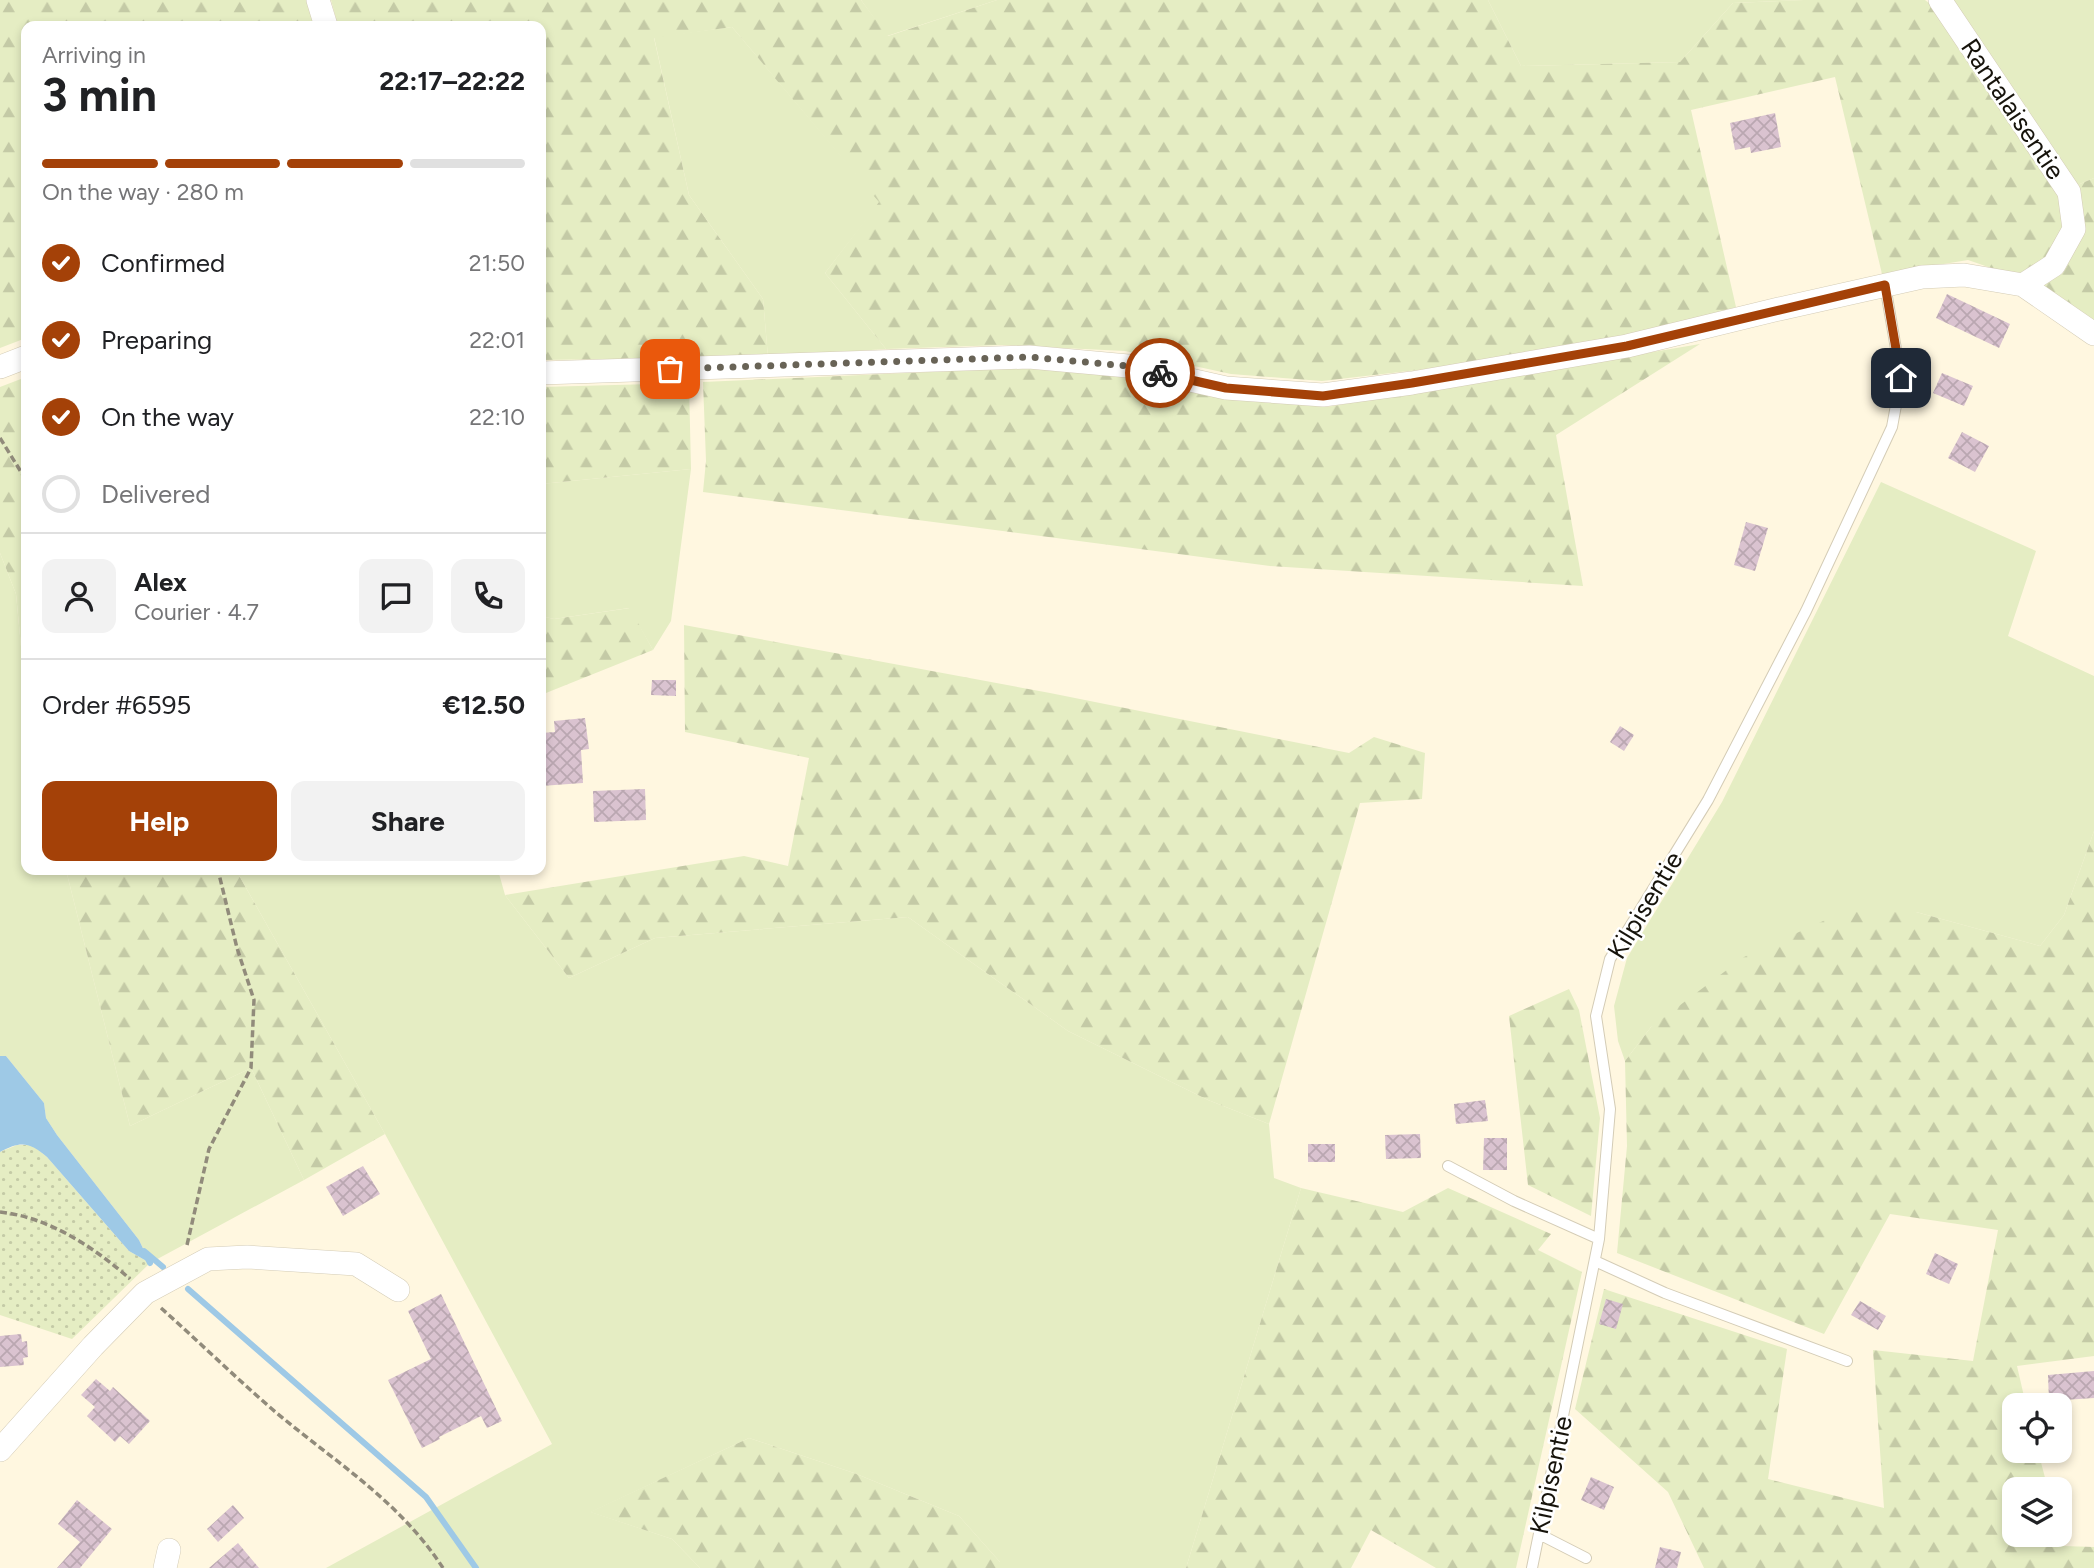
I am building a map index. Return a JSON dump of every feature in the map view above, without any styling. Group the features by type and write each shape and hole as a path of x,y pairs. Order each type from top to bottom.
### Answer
{"street":[{"path":"318,0 324,21"},
{"name":"Rantalaisentie","path":"1940,0 2069,192 2074,229 2054,265 2023,285"},
{"path":"546,373 1029,357 1128,366 1226,388 1323,396 1627,346 1922,277 1965,275 2023,285 2094,334"},
{"path":"0,367 21,359"},
{"path":"0,1450 93,1346 145,1293 208,1259 247,1257 356,1264 398,1290"}],"lane":[{"name":"Kilpisentie","path":"1532,1568 1599,1239 1610,1109 1596,1016 1610,959 1708,800 1806,611 1892,426 1901,378 1885,285"},
{"path":"1448,1166 1514,1201 1599,1239"},
{"path":"1595,1261 1665,1293 1847,1362"},
{"path":"1539,1534 1586,1558"}],"path":[{"path":"0,438 21,472"},
{"path":"180,1275 209,1149 251,1068 254,1000 237,948 219,875"},
{"path":"0,1212 27,1217 78,1241 124,1274 272,1409 392,1505 443,1568"}],"green space":[{"path":"0,0 308,0 314,21 21,21 21,340 0,348"},
{"path":"331,0 861,0 888,36 997,0 1488,0 1521,66 1680,62 1733,3 1925,0 1933,6 2061,195 2066,228 2050,260 2020,278 1968,260 1882,274 1835,77 1691,110 1736,307 1627,338 1435,368 1322,381 1231,374 1125,351 1002,345 886,349 825,273 879,202 732,27 654,38 689,195 763,299 768,357 546,360 546,21 337,21"},
{"path":"861,0 997,0 887,36"},
{"path":"1488,0 1804,0 1733,3 1680,62 1521,66"},
{"path":"1951,0 2094,0 2094,178 2075,186"},
{"path":"732,27 880,202 825,273 886,349 768,357 763,299 689,195 654,37"},
{"path":"2094,178 2094,322 2040,286 2060,268 2075,186"},
{"path":"1700,344 1556,435 1583,586 1270,566 703,492 706,461 703,382 1042,367 1131,375 1225,399 1327,407"},
{"path":"21,379 21,646 16,594 0,553 0,387"},
{"path":"689,383 691,469 546,484 546,387"},
{"path":"691,469 671,621 653,650 629,608 554,619 546,617 546,484"},
{"path":"1881,482 2036,551 2008,636 2094,676 2094,831 2064,915 2040,946 1916,912 1651,1027 1625,1061 1618,1041 1614,1006 1627,958 1722,802"},
{"path":"0,553 16,594 21,646 21,875 67,875 130,1126 251,1068 304,1180 150,1263 139,1240 57,1135 46,1118 44,1103 6,1056 0,1056"},
{"path":"630,608 653,650 546,693 546,617 554,619"},
{"path":"684,625 1050,693 1349,753 1374,737 1425,753 1422,799 1360,803 1269,1124 1208,1100 1068,1031 908,917 655,938 569,978 505,895 744,856 788,866 809,758 685,732"},
{"path":"2094,831 2094,1356 2017,1366 2023,1393 2002,1393 2002,1463 2041,1463 2045,1477 2002,1477 2002,1547 2094,1547 2094,1568 1704,1568 1668,1492 1575,1409 1604,1289 1787,1349 1768,1479 1884,1508 1873,1350 1973,1361 1998,1230 1890,1214 1824,1334 1617,1253 1627,1146 1625,1061 1651,1027 1744,957 1843,912 1916,912 2040,946 2064,915"},
{"path":"67,875 239,875 385,1134 304,1180 251,1068 130,1126"},
{"path":"239,875 499,875 505,895 569,978 655,938 908,917 1068,1031 1208,1100 1269,1124 1274,1178 1301,1188 1186,1568 1000,1568 1000,1562 959,1516 854,1473 749,1438 591,1512 672,1539 700,1568 326,1568 552,1444 385,1134"},
{"path":"1569,989 1579,1010 1600,1118 1591,1216 1528,1185 1509,1016"},
{"path":"17,1145 32,1145 47,1157 129,1251 150,1263 72,1339 0,1315 0,1152"},
{"path":"1301,1188 1403,1212 1448,1188 1551,1234 1538,1250 1582,1272 1516,1568 1436,1568 1371,1530 1351,1568 1186,1568"},
{"path":"749,1438 854,1473 959,1516 1000,1562 1000,1568 700,1568 672,1539 590,1512"}],"water":[{"path":"0,1056 6,1056 44,1103 46,1118 57,1135 139,1240 150,1263 129,1251 41,1152 30,1146 19,1145 0,1152"}],"building":[{"path":"1775,113 1781,147 1751,153 1750,147 1735,150 1730,123"},
{"path":"1947,294 2010,324 1999,348 1936,318"},
{"path":"1942,373 1973,386 1964,406 1933,393"},
{"path":"1962,432 1989,446 1975,472 1948,458"},
{"path":"1746,522 1768,528 1755,571 1734,565"},
{"path":"652,680 676,680 676,696 651,695"},
{"path":"585,718 589,749 581,750 583,783 546,786 546,733 555,732 554,721"},
{"path":"1620,726 1634,735 1624,751 1610,742"},
{"path":"645,789 646,820 594,822 593,791"},
{"path":"1485,1100 1488,1121 1456,1124 1454,1104"},
{"path":"1420,1134 1421,1158 1386,1159 1385,1135"},
{"path":"1484,1138 1507,1138 1507,1170 1483,1170"},
{"path":"1308,1144 1335,1144 1335,1162 1308,1162"},
{"path":"363,1166 380,1194 343,1216 326,1187"},
{"path":"1935,1253 1958,1264 1949,1284 1926,1274"},
{"path":"441,1294 502,1421 487,1428 481,1416 422,1448 388,1380 431,1359 408,1311"},
{"path":"1606,1299 1623,1304 1616,1329 1599,1324"},
{"path":"1860,1301 1886,1316 1878,1330 1851,1315"},
{"path":"21,1334 22,1342 27,1341 28,1357 23,1358 24,1365 0,1367 0,1336"},
{"path":"2094,1371 2094,1398 2072,1399 2072,1393 2049,1393 2048,1375"},
{"path":"96,1379 110,1391 113,1387 150,1421 129,1444 120,1436 115,1442 87,1416 95,1407 81,1395"},
{"path":"1591,1477 1614,1487 1604,1510 1581,1500"},
{"path":"77,1500 112,1529 80,1568 57,1568 80,1542 58,1524"},
{"path":"233,1505 244,1518 218,1542 207,1529"},
{"path":"238,1543 259,1568 209,1568"},
{"path":"1660,1547 1681,1552 1677,1568 1655,1568"}],"waterway":[{"path":"150,1263 144,1251 163,1267"},
{"path":"188,1289 426,1497 476,1568"}],"way so far":[{"path":"670,369 1029,357 1128,366 1160,373"}],"route":[{"path":"1160,373 1226,388 1323,396 1627,346 1885,285 1901,378"}]}
